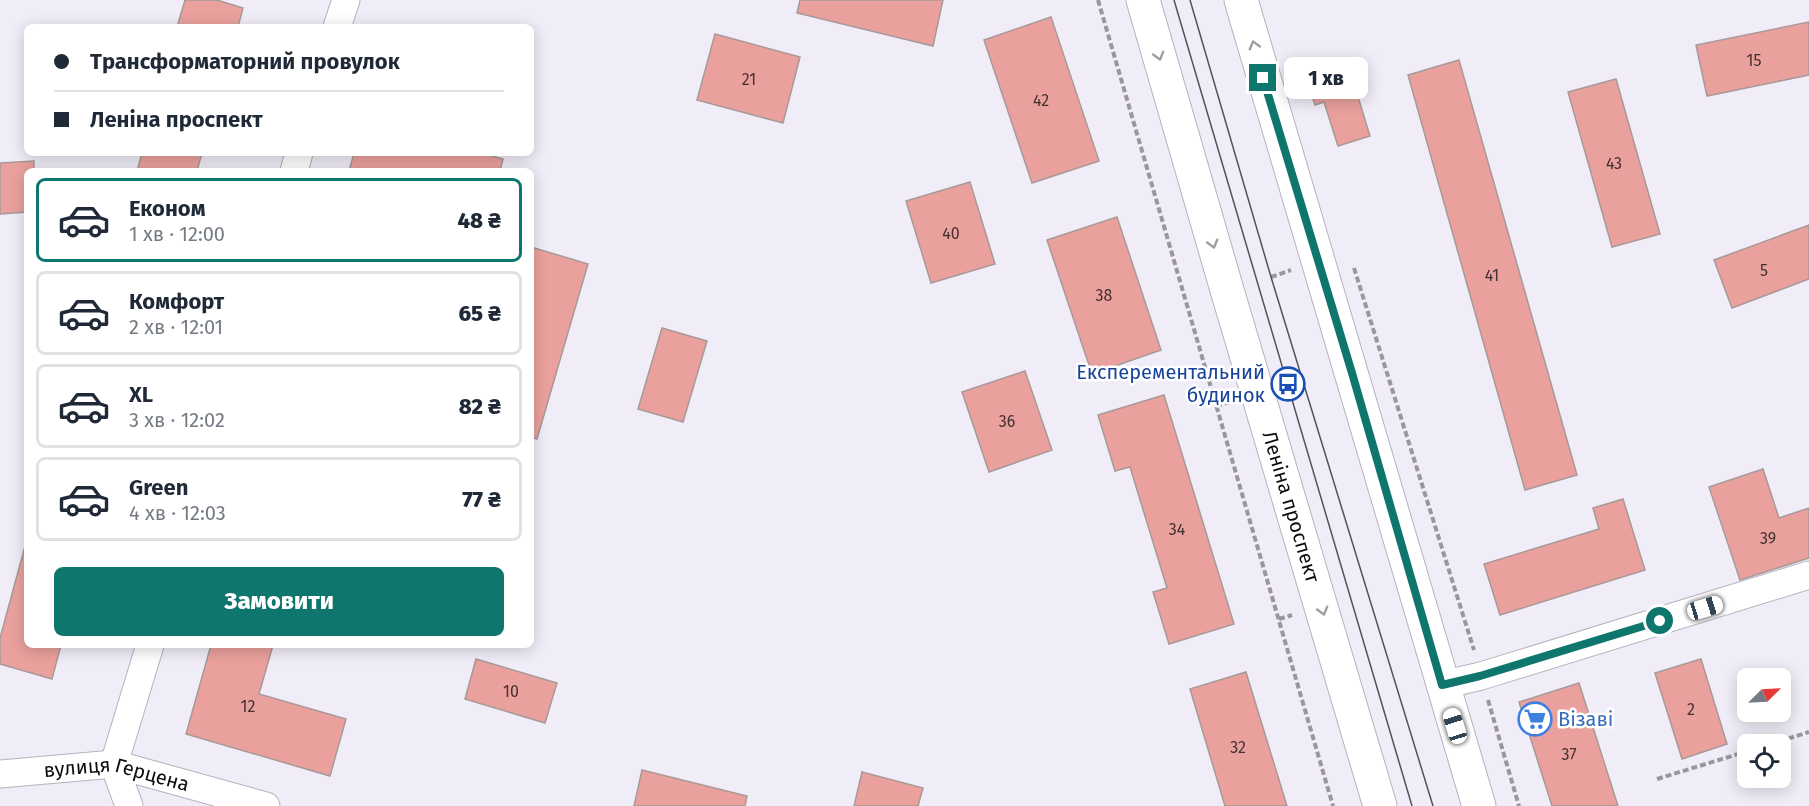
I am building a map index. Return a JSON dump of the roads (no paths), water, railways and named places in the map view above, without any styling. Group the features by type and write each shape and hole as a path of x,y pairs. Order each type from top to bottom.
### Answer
{"main road":[{"name":"Леніна проспект","path":"1143,0 1223,279 1380,806"},
{"path":"1241,0 1479,806"}],"street":[{"path":"338,24 346,0"},
{"path":"1442,685 1480,676 1809,575"},
{"path":"129,806 114,764 149,648"},
{"name":"вулиця Герцена","path":"0,774 114,764 266,806"}],"tram line":[{"path":"1174,0 1412,806"},
{"path":"1190,0 1271,277 1433,806"}],"place":[{"name":"Експерементальний будинок","path":"1288,384"},
{"name":"Візаві","path":"1535,719"}]}
